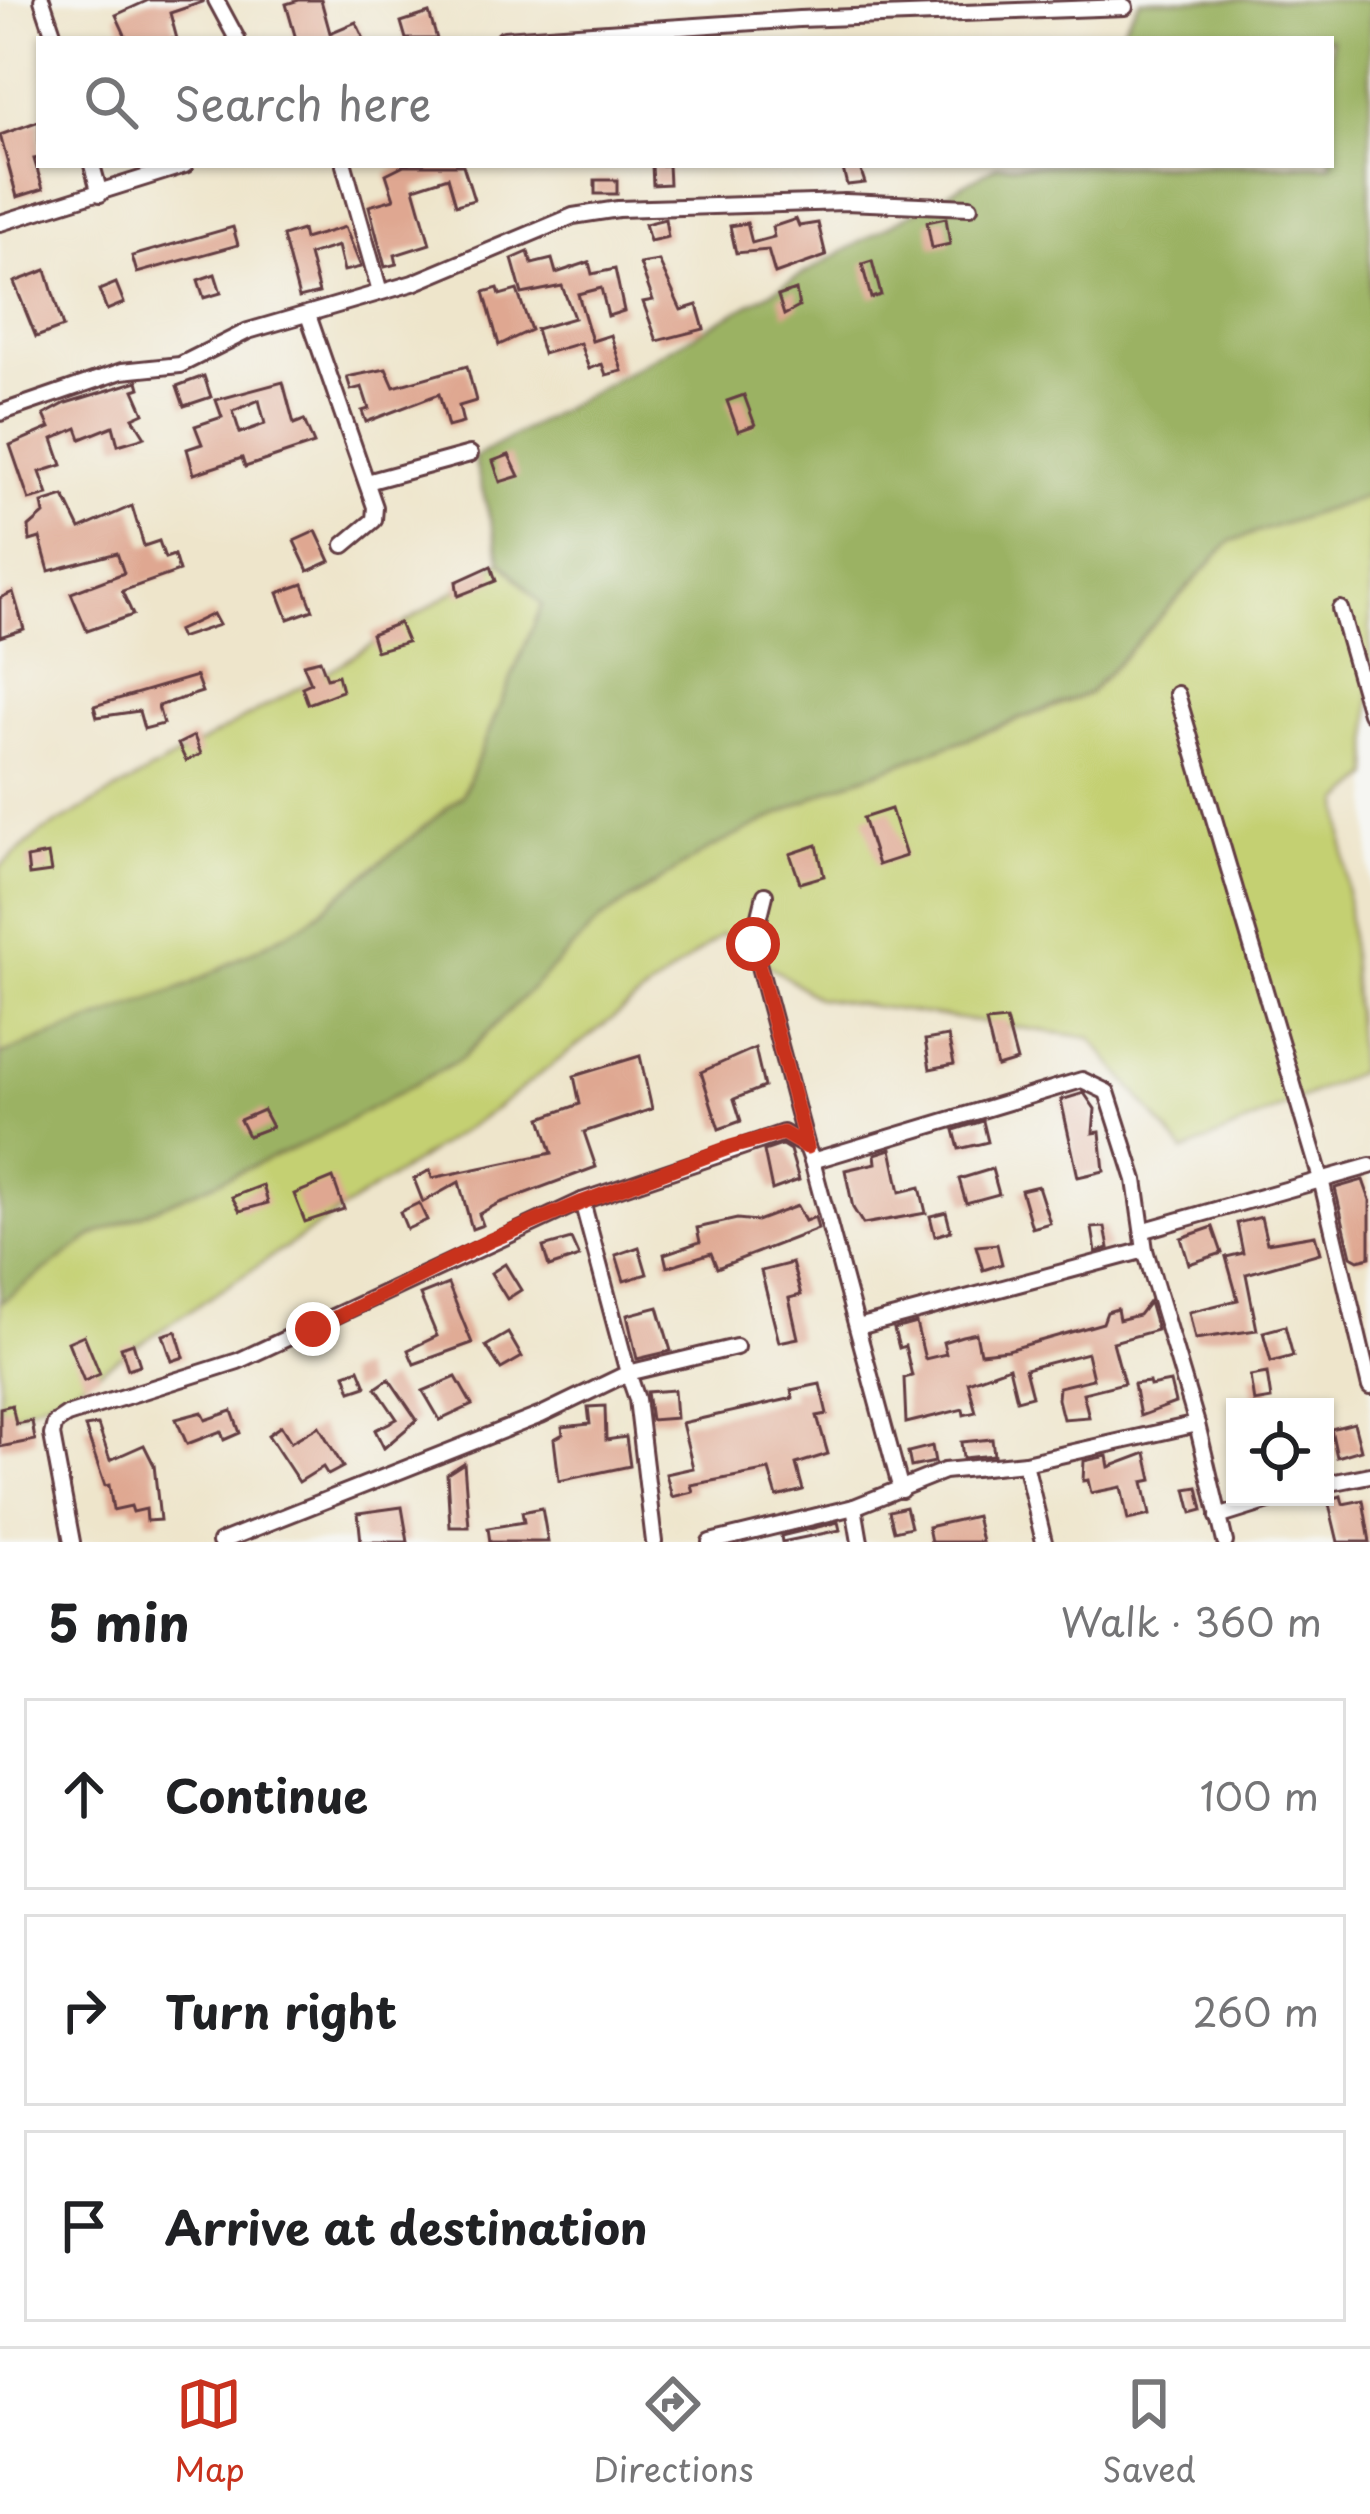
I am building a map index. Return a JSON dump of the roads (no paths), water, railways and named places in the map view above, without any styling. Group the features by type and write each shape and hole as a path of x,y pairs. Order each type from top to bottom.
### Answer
{"street":[{"path":"42,0 54,36"},
{"path":"216,0 235,36"},
{"path":"799,0 800,19"},
{"path":"548,36 800,19 1126,7"},
{"path":"93,168 100,194"},
{"path":"0,223 176,168"},
{"path":"345,168 380,292"},
{"path":"0,413 122,371 180,365 248,331 491,254 533,230 606,211 845,202 970,206"},
{"path":"308,315 367,482 374,520 344,545"},
{"path":"367,482 470,454"},
{"path":"1340,608 1370,713"},
{"path":"1177,694 1321,1179 1370,1387"},
{"path":"765,895 753,944 901,1490"},
{"path":"809,1154 1082,1080 1107,1092 1136,1180 1145,1250 1197,1424 1225,1542"},
{"path":"72,1542 55,1423 238,1361 583,1202 731,1147 783,1133 809,1154"},
{"path":"1144,1230 1282,1195 1370,1166"},
{"path":"583,1202 637,1399 654,1542"},
{"path":"858,1327 1145,1250"},
{"path":"220,1542 541,1414 628,1373 698,1360 736,1347"},
{"path":"710,1542 854,1507 944,1472 1025,1463 1197,1424"},
{"path":"1025,1463 1044,1542"},
{"path":"1334,1482 1370,1475"},
{"path":"1218,1517 1253,1506"},
{"path":"854,1507 860,1542"}]}
